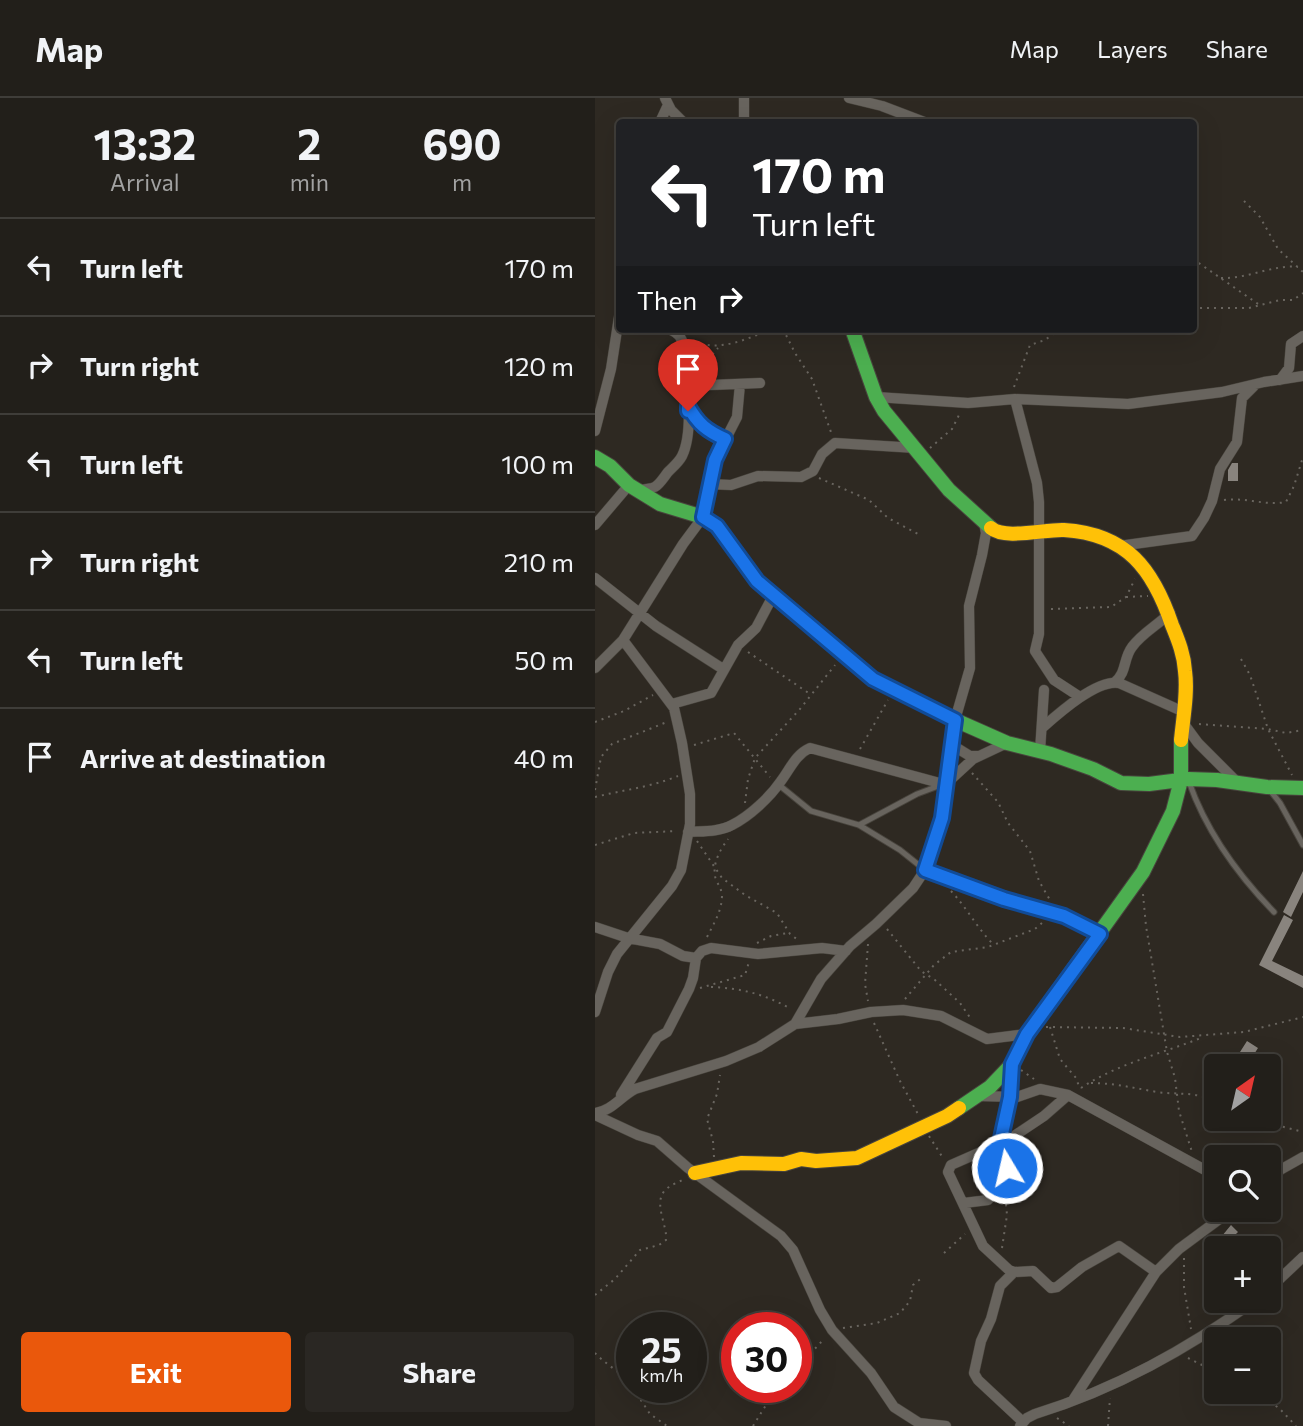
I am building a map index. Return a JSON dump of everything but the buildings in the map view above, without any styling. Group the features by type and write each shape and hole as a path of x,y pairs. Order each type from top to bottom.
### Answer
{"street":[{"path":"744,98 744,119"},
{"path":"849,98 882,102 918,119"},
{"path":"661,119 666,102"},
{"path":"666,102 680,119"},
{"path":"595,431 600,420 617,333"},
{"path":"595,525 632,487 658,487 680,459 687,436 688,406 682,338 677,333"},
{"path":"697,1174 741,1163 785,1164 801,1159 816,1161 857,1157 947,1116 990,1087 1012,1063 1029,1031 1143,872 1185,780 1180,752 1186,674 1183,655 1163,595 1141,565 1107,539 1065,530 1006,534 985,523 949,490 876,397 853,333"},
{"path":"1280,380 1289,368 1291,344 1303,337"},
{"path":"876,397 964,402 1015,399 1128,404 1222,392 1303,376"},
{"path":"686,386 760,383"},
{"path":"595,668 623,640 703,517 715,460 737,417 740,384"},
{"path":"1119,546 1164,538 1188,538 1198,528 1212,501 1217,475 1237,442 1242,398 1257,384"},
{"path":"1015,399 1037,483 1039,634 1035,651 1055,680 1080,697"},
{"path":"688,406 706,430 725,439"},
{"path":"709,484 731,485 758,476 801,477 809,473 835,443 919,452"},
{"path":"595,457 610,466 632,487 660,505 703,517 717,526 757,581 873,679 955,720 1007,743 1093,769 1121,783 1164,784 1185,780 1301,788"},
{"path":"796,1024 821,979 846,951 913,888 925,870 940,826 955,720 970,668 969,606 980,565 986,533 985,523"},
{"path":"595,578 683,645 723,669"},
{"path":"672,704 711,693 738,645 756,628 774,594"},
{"path":"1115,682 1123,674 1125,658 1134,643 1170,613"},
{"path":"595,1012 608,972 628,938 672,886 681,870 691,808 678,721 672,704 623,640"},
{"path":"1042,728 1080,697 1108,682 1115,682 1184,719 1198,743 1237,782"},
{"path":"1040,751 1044,690"},
{"path":"946,783 979,756 1007,743"},
{"path":"952,745 970,757 979,756"},
{"path":"689,831 721,829 733,825 777,786 797,758 810,748 946,783"},
{"path":"925,870 1004,899 1057,914 1100,934"},
{"path":"595,927 628,938 660,944 683,956 697,955 711,948 752,953 822,948 846,951"},
{"path":"618,1100 657,1038 667,1032 694,978 697,955"},
{"path":"595,1114 608,1110 635,1089 661,1079 725,1062 759,1047 796,1024 894,1010 941,1016 987,1038 1029,1031"},
{"path":"964,1203 988,1200 1007,1168 1000,1143 1010,1097 1012,1063"},
{"path":"978,1096 1010,1097 1040,1089 1068,1095 1204,1170"},
{"path":"1068,1095 1038,1121 973,1157 951,1165 948,1172 972,1225 983,1246 999,1262 1014,1272 1033,1271 1048,1286 1055,1288 1099,1256 1119,1246 1156,1272"},
{"path":"595,1114 657,1141 788,1242 832,1330 871,1373 900,1412 919,1423 946,1426"},
{"path":"1281,1169 1303,1157"},
{"path":"1072,1401 1156,1272 1186,1244 1216,1222"},
{"path":"1281,1278 1303,1258"},
{"path":"1014,1272 1000,1286 991,1320 976,1358 974,1373 1022,1424 1035,1414 1111,1387 1178,1353 1237,1313"}],"lane":[{"path":"1185,780 1224,852 1245,882 1274,912"},
{"path":"859,825 917,793 946,783"},
{"path":"777,786 816,814 859,825 900,850 925,870"},
{"path":"1267,787 1280,803 1303,845"}],"path":[{"path":"1244,201 1260,217 1278,249 1303,272"},
{"path":"1197,262 1261,306"},
{"path":"1219,278 1267,272 1283,265 1299,267"},
{"path":"1197,310 1261,306 1280,300 1293,300 1303,293"},
{"path":"682,338 705,346 718,347 764,333"},
{"path":"785,333 812,379 835,443"},
{"path":"1015,399 1013,387 1030,345 1045,340 1053,333"},
{"path":"685,366 702,362 718,347"},
{"path":"919,452 952,429 964,402"},
{"path":"1212,501 1239,498 1286,502 1303,457"},
{"path":"809,473 869,500 888,518 920,535"},
{"path":"1126,597 1141,565"},
{"path":"1038,610 1106,608 1126,597 1163,595"},
{"path":"738,645 811,695"},
{"path":"744,817 748,779 755,758 845,654"},
{"path":"1241,659 1250,675 1268,729 1301,788"},
{"path":"855,759 881,710 897,692"},
{"path":"595,722 624,711 648,697 664,693"},
{"path":"1184,719 1286,733 1303,730"},
{"path":"595,790 601,757 612,744 661,724 678,721"},
{"path":"683,749 734,733 777,786"},
{"path":"894,1010 951,952 972,951 994,945 1035,929 1057,914 1042,886 1030,851 1008,823 998,802 978,781 967,764"},
{"path":"595,797 652,786 687,773"},
{"path":"595,845 633,833 689,831 706,851 722,892 720,910 697,955"},
{"path":"714,869 718,854 732,834"},
{"path":"714,869 728,884 777,913 789,932 798,940 822,948"},
{"path":"1143,872 1144,912 1167,1052 1179,1111 1197,1166"},
{"path":"952,891 963,903 975,924 994,945"},
{"path":"879,921 921,971 960,1003 974,1022"},
{"path":"869,930 865,984 871,1012 900,1081 946,1163 948,1172"},
{"path":"711,987 745,975 752,953 759,942 789,932"},
{"path":"689,989 739,988 765,995 801,1014"},
{"path":"1029,1031 1051,1027 1123,1028 1180,1037 1205,1036 1244,1032 1303,1017"},
{"path":"1051,1027 1059,1059 1076,1078 1080,1089 1100,1076 1131,1062 1167,1052 1205,1036"},
{"path":"715,1168 713,1141 707,1119 725,1062"},
{"path":"1012,1063 1050,1090"},
{"path":"1089,1083 1125,1085 1177,1094 1196,1093 1204,1097"},
{"path":"1281,1126 1303,1132"},
{"path":"595,1295 615,1279 640,1250 659,1245 666,1240 660,1207 663,1193 671,1186 697,1174"},
{"path":"999,1262 1007,1215 1005,1192"},
{"path":"944,1253 972,1225"},
{"path":"1186,1244 1183,1270 1190,1314 1191,1344"},
{"path":"812,1352 832,1330 877,1323 900,1313 910,1301 913,1285 923,1277"},
{"path":"595,1353 616,1372"},
{"path":"1178,1353 1204,1366"},
{"path":"1108,1426 1111,1387"},
{"path":"643,1403 650,1414 667,1426"},
{"path":"753,1426 768,1403"},
{"path":"1273,1404 1296,1426"}],"traffic: fast":[{"path":"853,333 876,397 884,411 949,490 991,528"},
{"path":"595,457 610,466 629,485 660,504 703,517 717,526 757,581 873,679 955,720 1007,743 1051,754 1093,769 1121,783 1149,784 1188,779 1303,788"},
{"path":"959,1108 990,1087 1012,1064 1027,1034 1143,872 1173,811 1181,780 1181,740"}],"traffic: slow":[{"path":"991,528 1006,533 1056,530 1086,533 1121,547 1135,558 1156,587 1182,653 1186,688 1181,740"},
{"path":"695,1173 741,1163 784,1164 801,1159 816,1161 857,1158 959,1108"}],"route":[{"path":"688,411 688,406 706,430 725,439 715,460 703,517 717,526 728,539 757,581 873,679 955,720 942,818 925,870 1004,899 1064,916 1100,934 1027,1034 1012,1064 1010,1097 1000,1143 1007,1168"}]}
